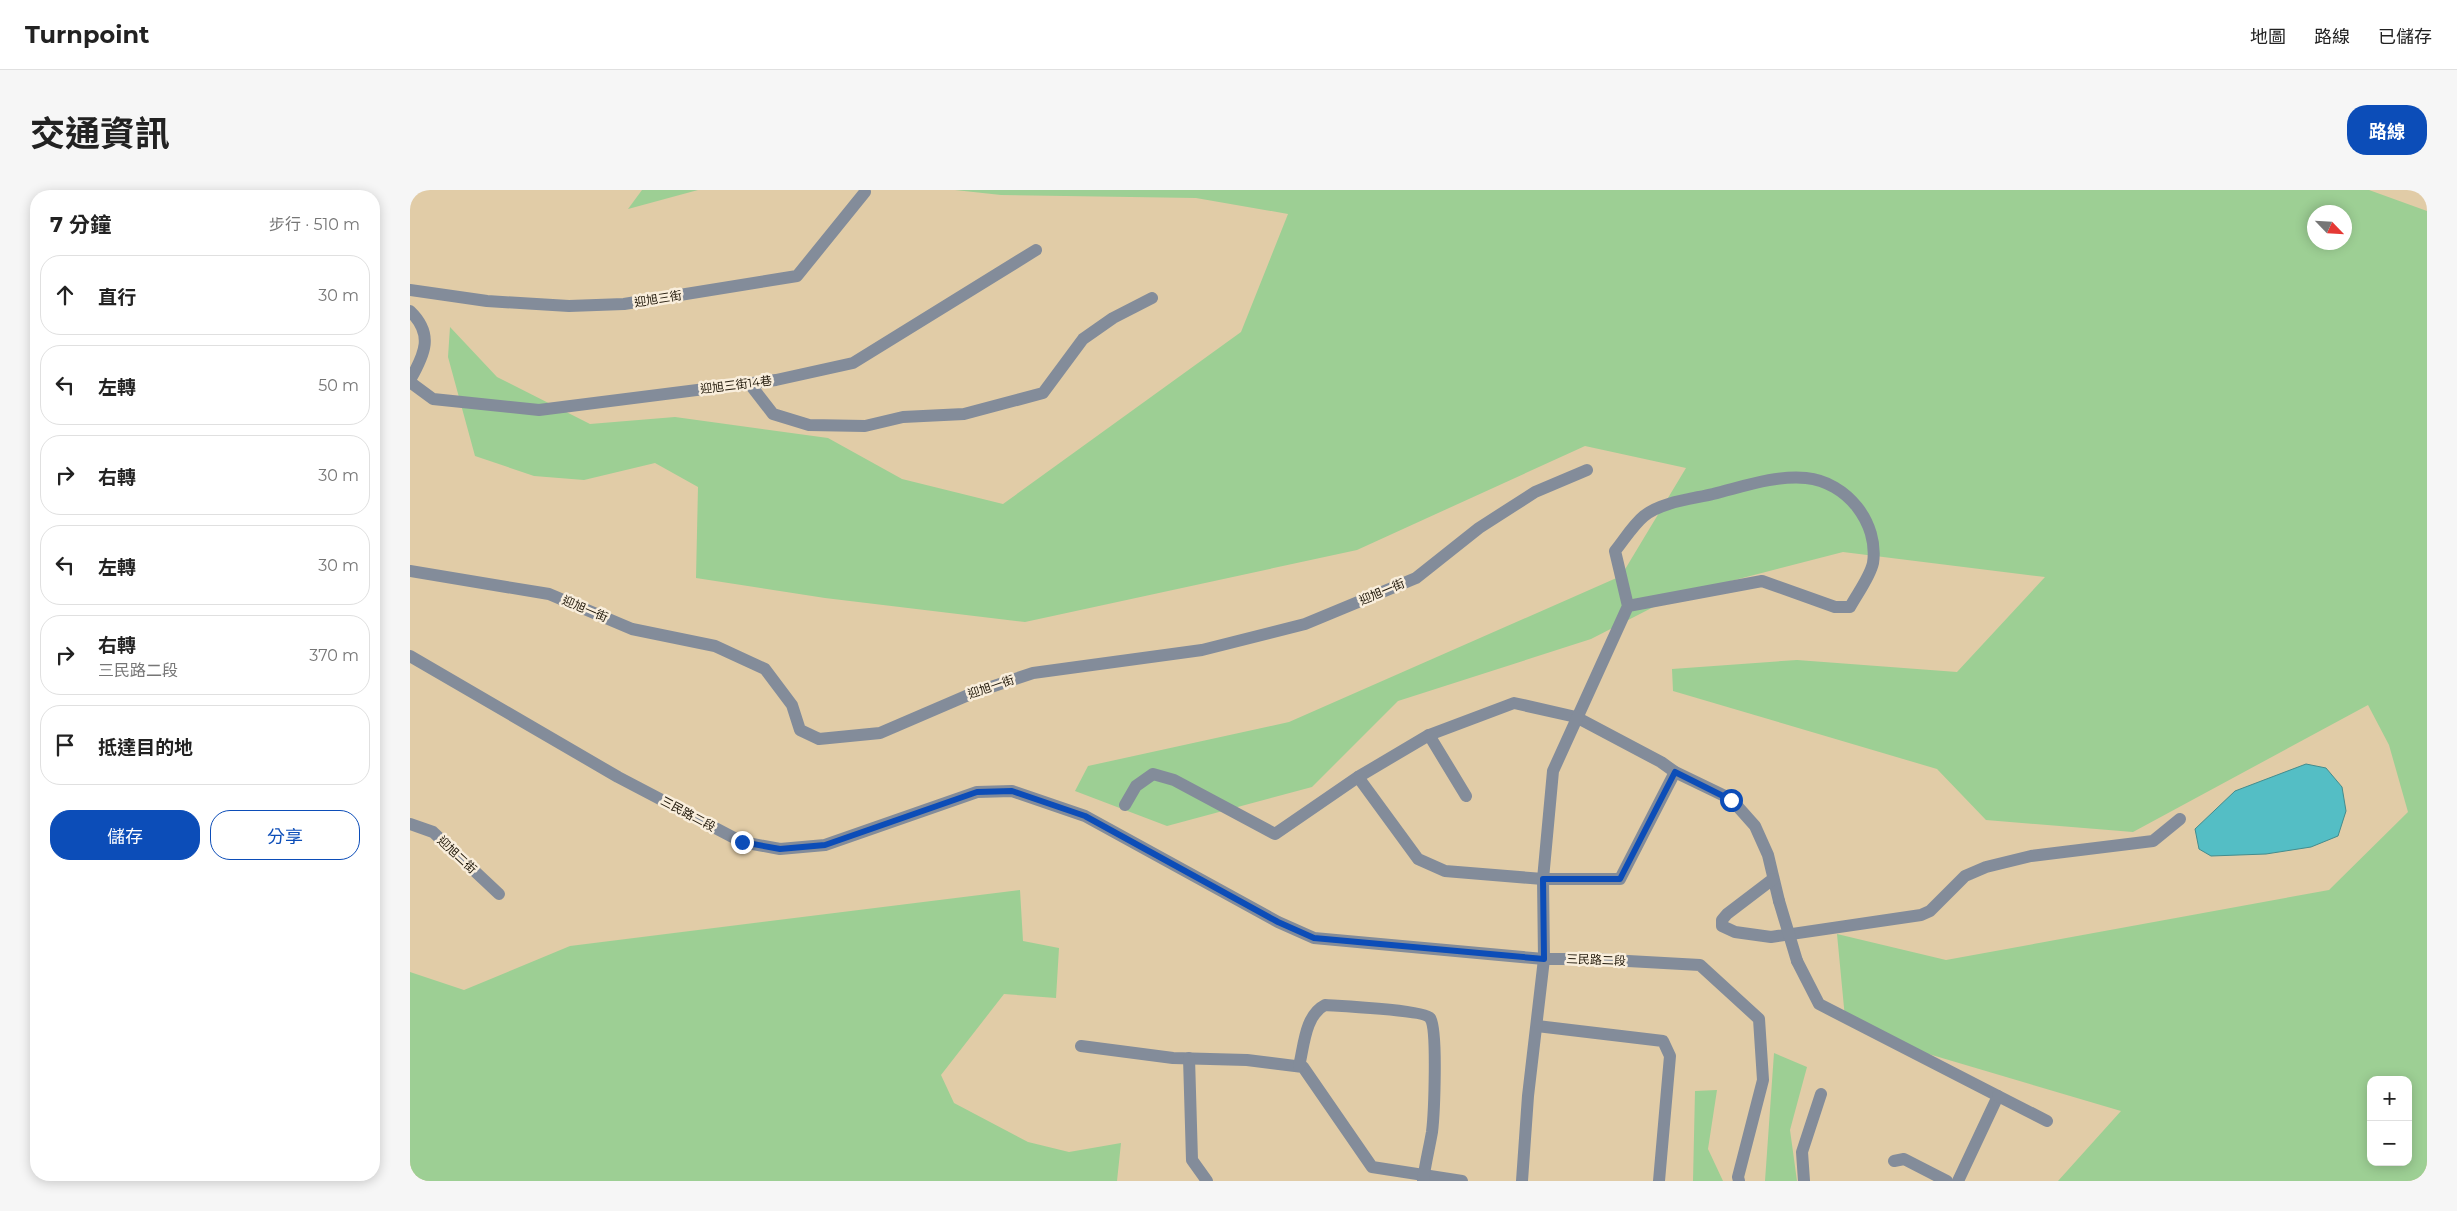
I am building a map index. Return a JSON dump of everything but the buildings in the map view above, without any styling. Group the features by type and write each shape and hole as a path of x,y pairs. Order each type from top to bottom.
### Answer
{"street":[{"name":"迎旭三街","path":"410,290 487,301 569,306 624,304 797,276 865,192"},
{"name":"迎旭三街14巷","path":"410,311 424,328 424,356 410,381 433,399 540,410 776,380 853,363 1036,250"},
{"path":"748,383 773,414 809,425 865,426 902,417 964,414 1043,393 1083,339 1113,318 1152,298"},
{"name":"迎旭一街","path":"410,572 549,594 632,629 715,646 765,670 792,705 800,730 820,739 842,738 880,733 973,692 1033,673 1202,650 1305,624 1416,578 1479,528 1535,492 1587,470"},
{"path":"1522,1181 1528,1096 1538,1026 1544,959 1543,879 1553,771 1628,606 1615,551 1645,515 1666,506 1772,480 1806,478 1829,483 1843,491 1860,510 1874,541 1872,565 1850,607 1835,607 1762,581 1628,606"},
{"name":"三民路二段","path":"410,656 618,777 742,842 780,849 825,845 977,792 1012,791 1085,816 1278,922 1314,938 1544,959 1592,959 1700,965 1760,1019 1763,1080 1738,1177 1740,1181"},
{"path":"1125,805 1136,786 1153,774 1174,780 1275,834 1358,776 1429,736 1514,703 1576,717 1661,762 1675,772 1731,800 1755,826 1768,855 1773,879 1797,961 1819,1004 2047,1121"},
{"path":"1429,736 1466,796"},
{"path":"1358,776 1418,859 1445,870 1543,879 1620,879 1675,772"},
{"path":"1773,879 1727,914 1722,920 1722,926 1735,932 1771,937 1921,915 1930,911 1965,876 1986,867 2031,856 2153,841 2180,819"},
{"name":"迎旭二街","path":"410,824 432,832 499,894"},
{"path":"1299,1066 1312,1016 1325,1005 1397,1011 1426,1015 1431,1019 1435,1036 1432,1130 1423,1178"},
{"path":"1538,1026 1663,1041 1670,1056 1659,1181"},
{"path":"1081,1046 1189,1058 1247,1060 1303,1067 1372,1167 1423,1178 1462,1181"},
{"path":"1189,1058 1192,1160 1207,1181"},
{"path":"1804,1181 1802,1152 1821,1094"},
{"path":"1958,1181 1998,1096"},
{"path":"1894,1161 1904,1159 1947,1181"}],"green space":[{"path":"642,190 698,190 628,209"},
{"path":"955,190 2369,190 2427,211 2427,1181 2058,1181 2121,1111 1888,1042 1845,1018 1837,934 1946,960 2329,890 2408,812 2389,745 2368,705 2133,832 1986,820 1937,769 1673,691 1672,669 1797,660 1957,672 2045,577 1843,552 1677,595 1591,639 1398,701 1312,787 1167,826 1075,791 1088,766 1289,722 1621,576 1686,468 1585,446 1357,550 1025,622 825,598 696,578 698,487 655,463 584,480 534,476 475,456 448,357 450,327 497,377 590,424 675,417 828,438 902,479 1003,504 1241,332 1288,214 1196,198 1001,195"},
{"path":"1020,890 1023,941 1059,948 1056,998 1004,994 941,1075 954,1103 1028,1142 1069,1152 1121,1143 1117,1181 410,1181 410,972 464,990 570,946"},
{"path":"1774,1053 1807,1067 1790,1130 1797,1181 1765,1181"},
{"path":"1717,1090 1708,1149 1723,1181 1693,1181 1695,1091"}],"water":[{"path":"2306,764 2326,768 2342,787 2346,811 2338,836 2311,847 2266,854 2211,856 2199,849 2195,829 2235,791"}],"route":[{"path":"742,842 780,849 825,845 920,810 977,792 1012,791 1085,816 1278,922 1314,938 1544,959 1543,879 1620,879 1675,772 1731,800"}]}
